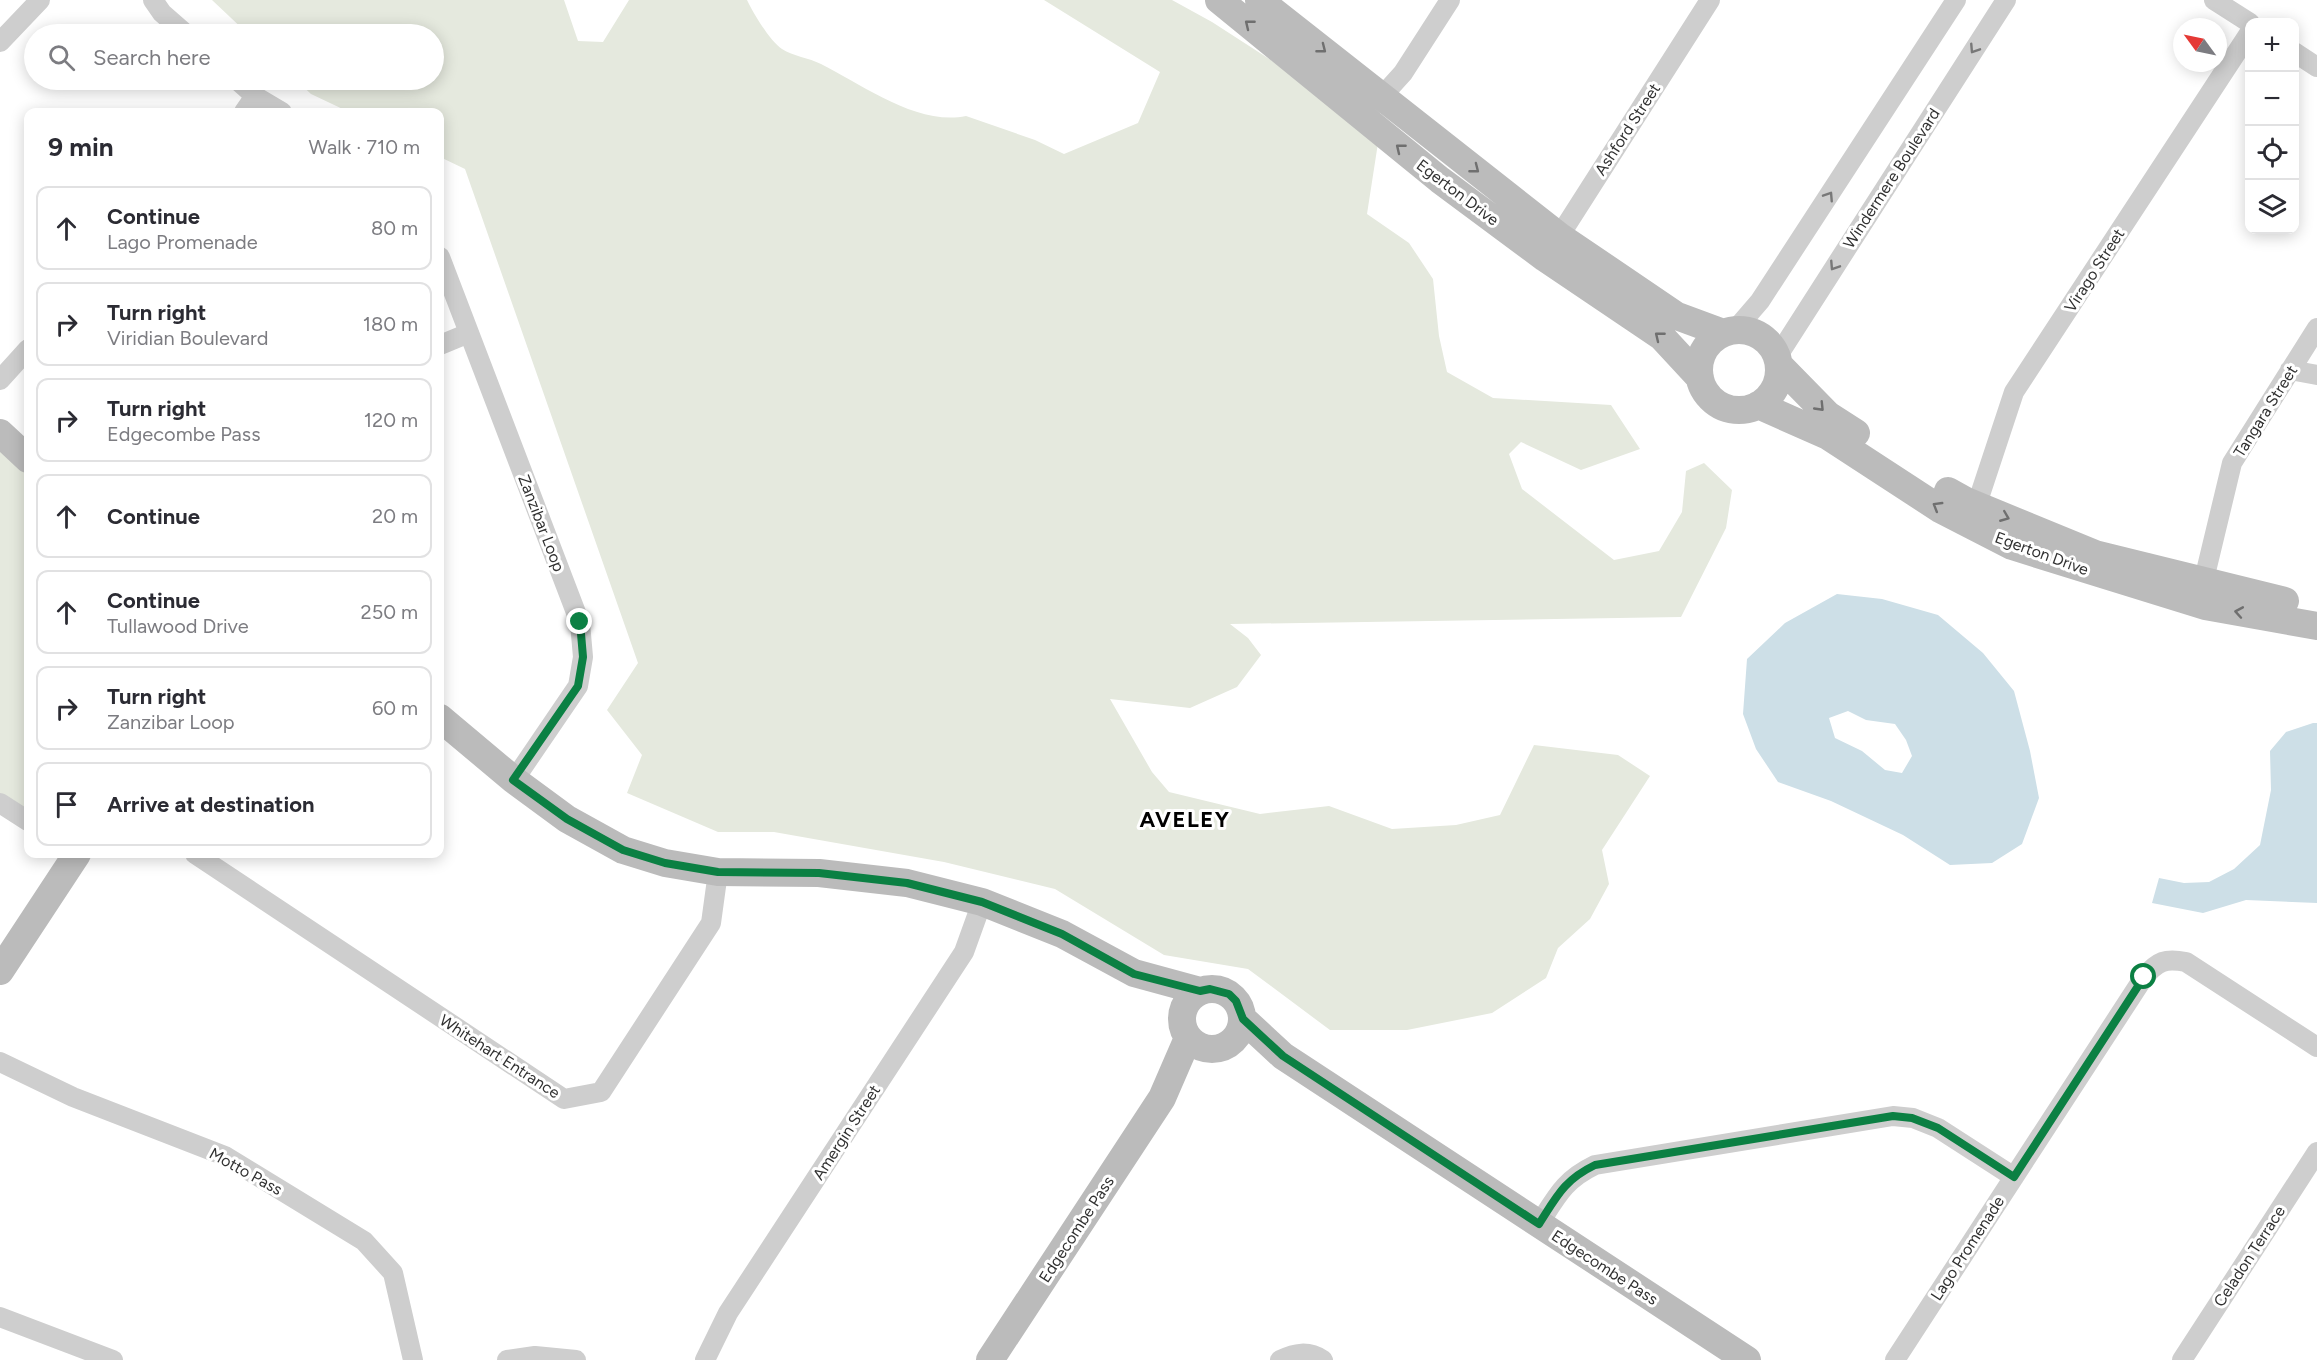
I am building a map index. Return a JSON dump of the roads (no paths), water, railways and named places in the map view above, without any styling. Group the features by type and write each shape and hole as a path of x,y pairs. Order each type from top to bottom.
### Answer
{"street":[{"path":"0,42 40,0"},
{"path":"153,0 162,13 175,24"},
{"name":"Egerton Drive","path":"1219,0 1440,180 1552,247 1677,316 1729,332"},
{"name":"Egerton Drive","path":"1259,0 1382,96 1552,247 1662,338 1700,378"},
{"path":"1362,117 1402,73 1450,0"},
{"name":"Ashford Street","path":"1552,247 1710,0"},
{"path":"1729,332 1746,330 1765,339 1778,361 1775,388 1768,398 1758,405 1740,409 1722,406 1712,399 1700,378 1700,364 1704,352 1712,341 1729,332 1760,301 1956,0"},
{"name":"Windermere Boulevard","path":"1778,361 2006,0"},
{"path":"2214,0 2245,20"},
{"name":"Virago Street","path":"1974,515 2014,392 2245,40"},
{"path":"2299,55 2317,67"},
{"path":"248,90 275,108"},
{"path":"247,108 255,96"},
{"name":"Zanzibar Loop","path":"444,267 580,622 583,657 578,686 513,780"},
{"name":"Tangara Street","path":"2200,593 2232,463 2317,328"},
{"path":"444,343 469,333"},
{"path":"0,380 24,353"},
{"name":"Egerton Drive","path":"1778,361 1828,415 1900,462 1974,515 2012,546 2200,593 2317,626"},
{"path":"2290,370 2317,375"},
{"name":"Egerton Drive","path":"1758,405 1828,436 1940,509 1974,515"},
{"path":"0,433 24,455"},
{"name":"Egerton Drive","path":"2200,593 2264,597 2317,607"},
{"path":"444,721 513,780 567,819 623,850 665,863 718,872 819,873 907,883 982,902 1062,934 1134,974 1211,1034"},
{"path":"0,803 24,818"},
{"path":"0,972 74,858"},
{"name":"Whitehart Entrance","path":"201,858 564,1099 601,1092 711,923 718,872"},
{"name":"Amergin Street","path":"705,1360 728,1313 964,952 982,902"},
{"name":"Lago Promenade","path":"1895,1360 2144,977 2156,964 2171,959 2186,962 2317,1047"},
{"path":"1134,974 1200,991 1210,989 1229,994 1236,1001 1211,1034"},
{"path":"1200,991 1187,1002 1211,1034"},
{"name":"Edgecombe Pass","path":"990,1360 1162,1098 1211,1034 1283,1056 1747,1360"},
{"name":"Motto Pass","path":"0,1062 73,1097 225,1156 364,1241 393,1273 412,1360"},
{"path":"1539,1224 1564,1186 1575,1174 1595,1165 1893,1116 1912,1118 1938,1128 2014,1177"},
{"name":"Celadon Terrace","path":"2182,1360 2317,1152"},
{"path":"0,1317 113,1360"},
{"path":"1280,1360 1296,1352 1317,1356 1323,1360"},
{"path":"507,1360 535,1356 576,1360"}],"district":[{"name":"AVELEY","path":"1185,819"}]}
